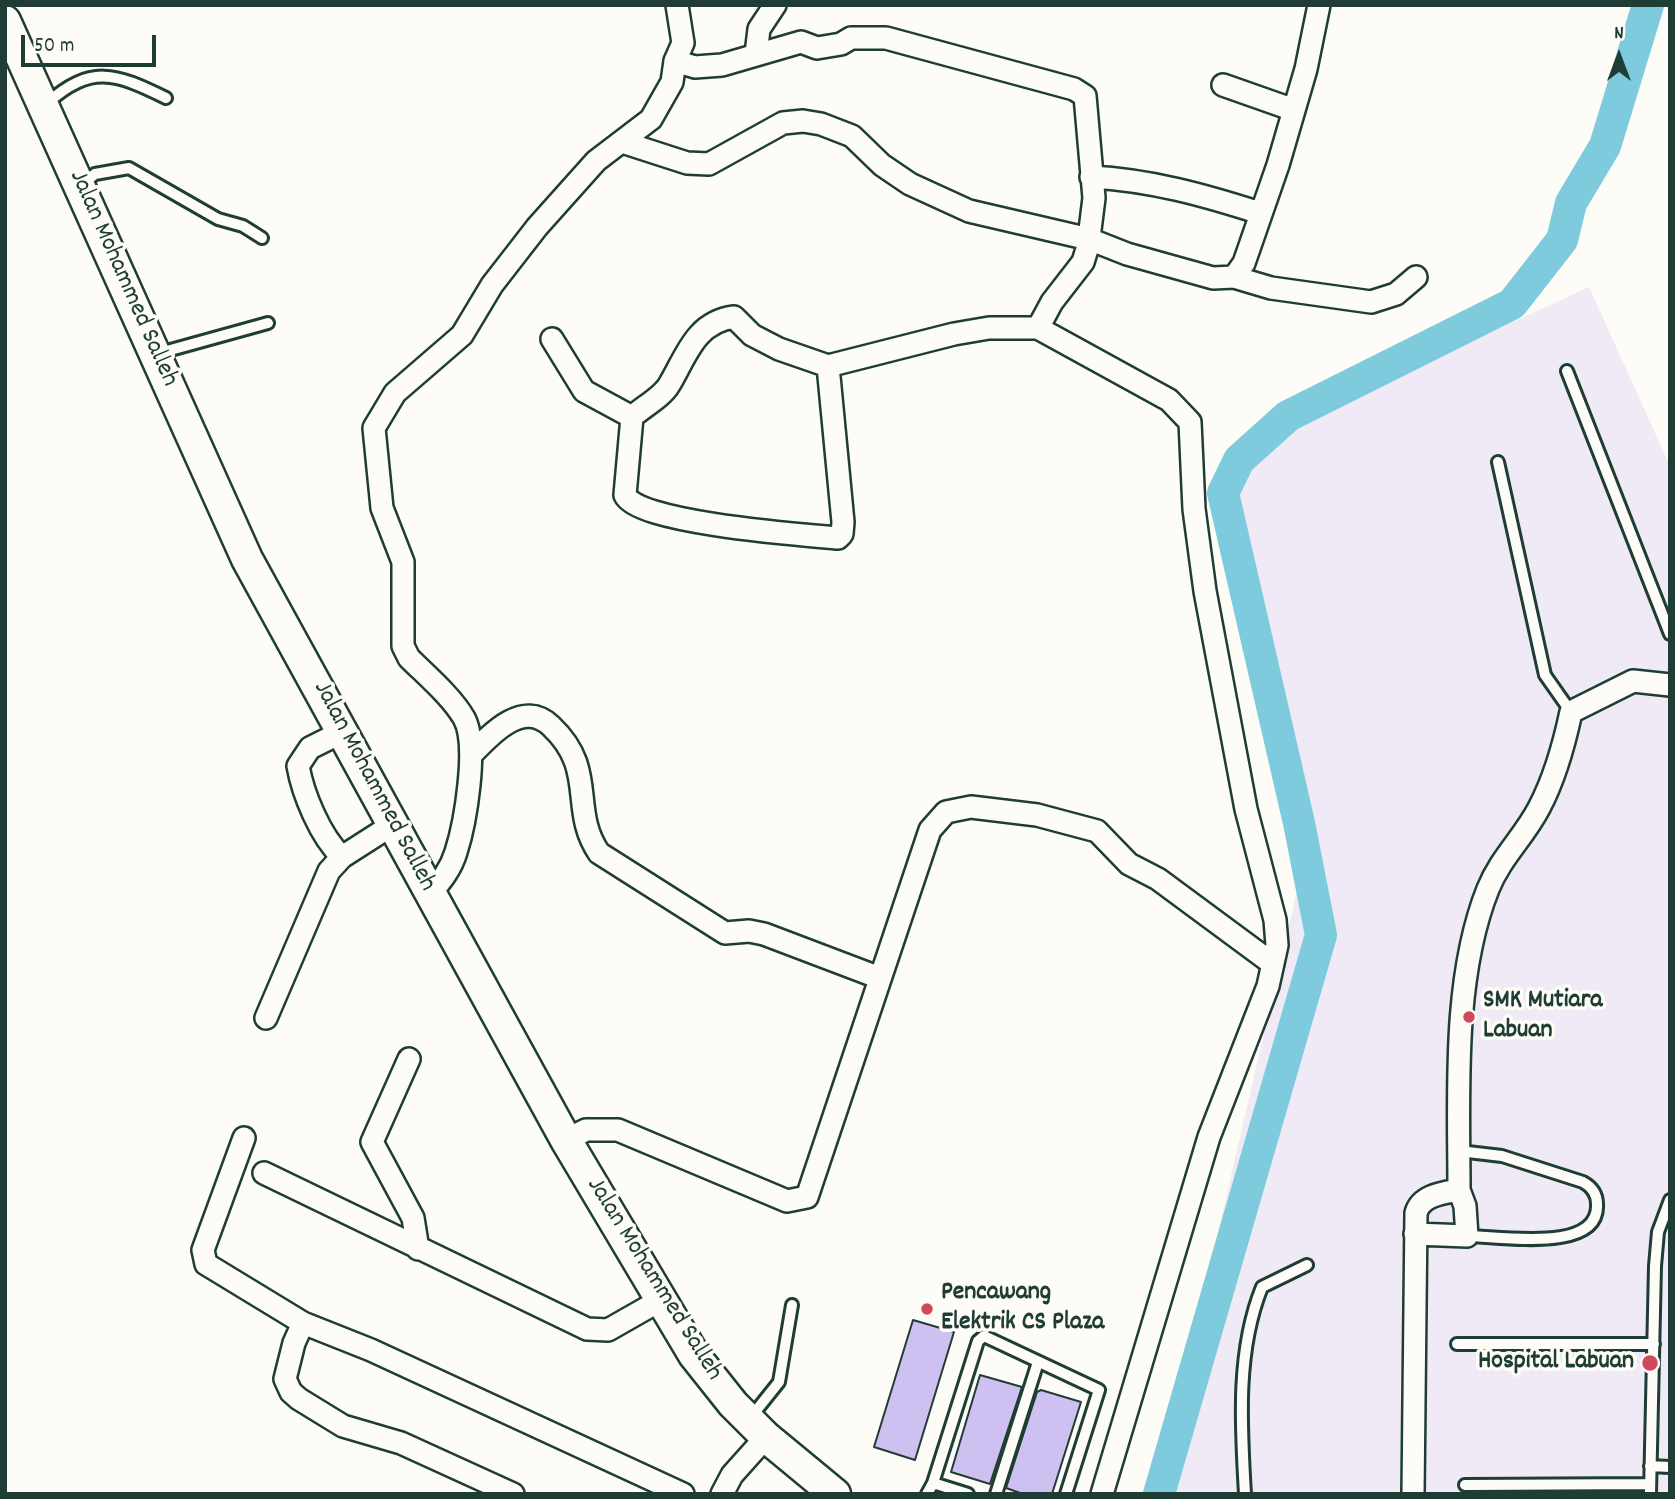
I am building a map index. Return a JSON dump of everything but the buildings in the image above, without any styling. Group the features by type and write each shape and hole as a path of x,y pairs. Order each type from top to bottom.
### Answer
{"main road":[{"name":"Jalan Mohammed Salleh","path":"5,21 247,559 344,731 392,825 566,1140 659,1301 694,1355 733,1404 757,1428 835,1494"}],"street":[{"path":"430,894 448,871 456,853 471,755 464,719 409,658 403,646 402,562 382,508 374,428 395,393 462,335 492,285 537,227 596,161 651,119 672,82 674,61 682,43 677,5"},
{"path":"756,54 759,29 775,5"},
{"path":"1234,276 1244,263 1294,110 1319,5"},
{"path":"674,61 695,67 708,66 801,42 817,48 841,44 851,38 886,38 1074,89 1085,96 1094,198 1089,239 1083,262 1052,302 1038,328"},
{"path":"1223,85 1294,110"},
{"path":"622,142 687,163 709,164 783,123 803,121 821,124 852,135 882,165 910,184 969,211 1089,239 1128,254 1213,278 1234,276 1271,288 1371,302 1396,294 1416,276"},
{"path":"1091,177 1133,179 1169,186 1261,213"},
{"path":"828,366 843,522 842,534 838,538 736,528 666,516 633,505 625,495 632,417 668,388 687,348 715,322 724,318 734,317 752,335 779,349 828,366 954,334 989,328 1038,328 1169,400 1190,422 1194,509 1205,591 1246,808 1275,920 1273,964 1268,986 1209,1137 1102,1494"},
{"path":"552,339 584,391 632,417"},
{"path":"1415,1234 1467,1236 1465,1206 1459,1190 1465,991 1487,891 1503,857 1538,810 1553,776 1572,712 1633,681 1670,685"},
{"path":"471,755 492,733 516,718 531,715 541,718 560,735 577,760 589,833 599,853 724,933 749,931 764,934 880,978"},
{"path":"342,857 328,839 317,817 298,765 310,748 344,731"},
{"path":"566,1140 586,1130 618,1130 787,1201 807,1197 930,830 946,812 971,807 1037,814 1097,831 1129,864 1157,879 1273,964"},
{"path":"266,1018 329,871 342,857 392,825"},
{"path":"409,1059 373,1138 372,1146 413,1218 418,1249"},
{"path":"244,1138 203,1250 206,1264 303,1323 371,1350 683,1494"},
{"path":"264,1172 587,1329 608,1330 659,1301"},
{"path":"1413,1494 1416,1213 1421,1203 1459,1190"},
{"path":"303,1323 286,1370 286,1385 291,1392 343,1426 401,1443 513,1494"},
{"path":"722,1494 757,1428"}],"lane":[{"path":"44,106 68,84 101,76 139,85 166,98"},
{"path":"80,186 95,174 129,169 218,219 243,226 262,238"},
{"path":"156,354 268,323"},
{"path":"1567,371 1670,634"},
{"path":"1498,462 1545,675 1572,712"},
{"path":"1459,1151 1502,1156 1583,1182 1590,1186 1597,1203 1591,1225 1581,1233 1564,1238 1467,1236"},
{"path":"1465,1485 1649,1489 1658,1232 1670,1199"},
{"path":"1245,1494 1243,1392 1250,1316 1262,1287 1307,1265"},
{"path":"757,1428 779,1382 792,1305"},
{"path":"927,1494 933,1483 978,1341 984,1336 1099,1390 1066,1494"},
{"path":"1457,1344 1654,1344"},
{"path":"996,1494 1038,1362"},
{"path":"1650,1466 1670,1467"},
{"path":"933,1483 968,1494"}],"shaded area":[{"name":"SMK Mutiara Labuan","path":"1589,287 1670,466 1670,1494 1161,1494 1173,1426 1298,887 1227,492 1284,428"}],"waterway":[{"path":"1159,1494 1321,935 1299,823 1223,493 1239,460 1288,416 1512,304 1562,240 1571,203 1605,146 1648,5"}],"place":[{"name":"SMK Mutiara Labuan","path":"1469,1017"},
{"name":"Pencawang Elektrik CS Plaza","path":"927,1309"},
{"name":"Hospital Labuan","path":"1650,1363"}]}
